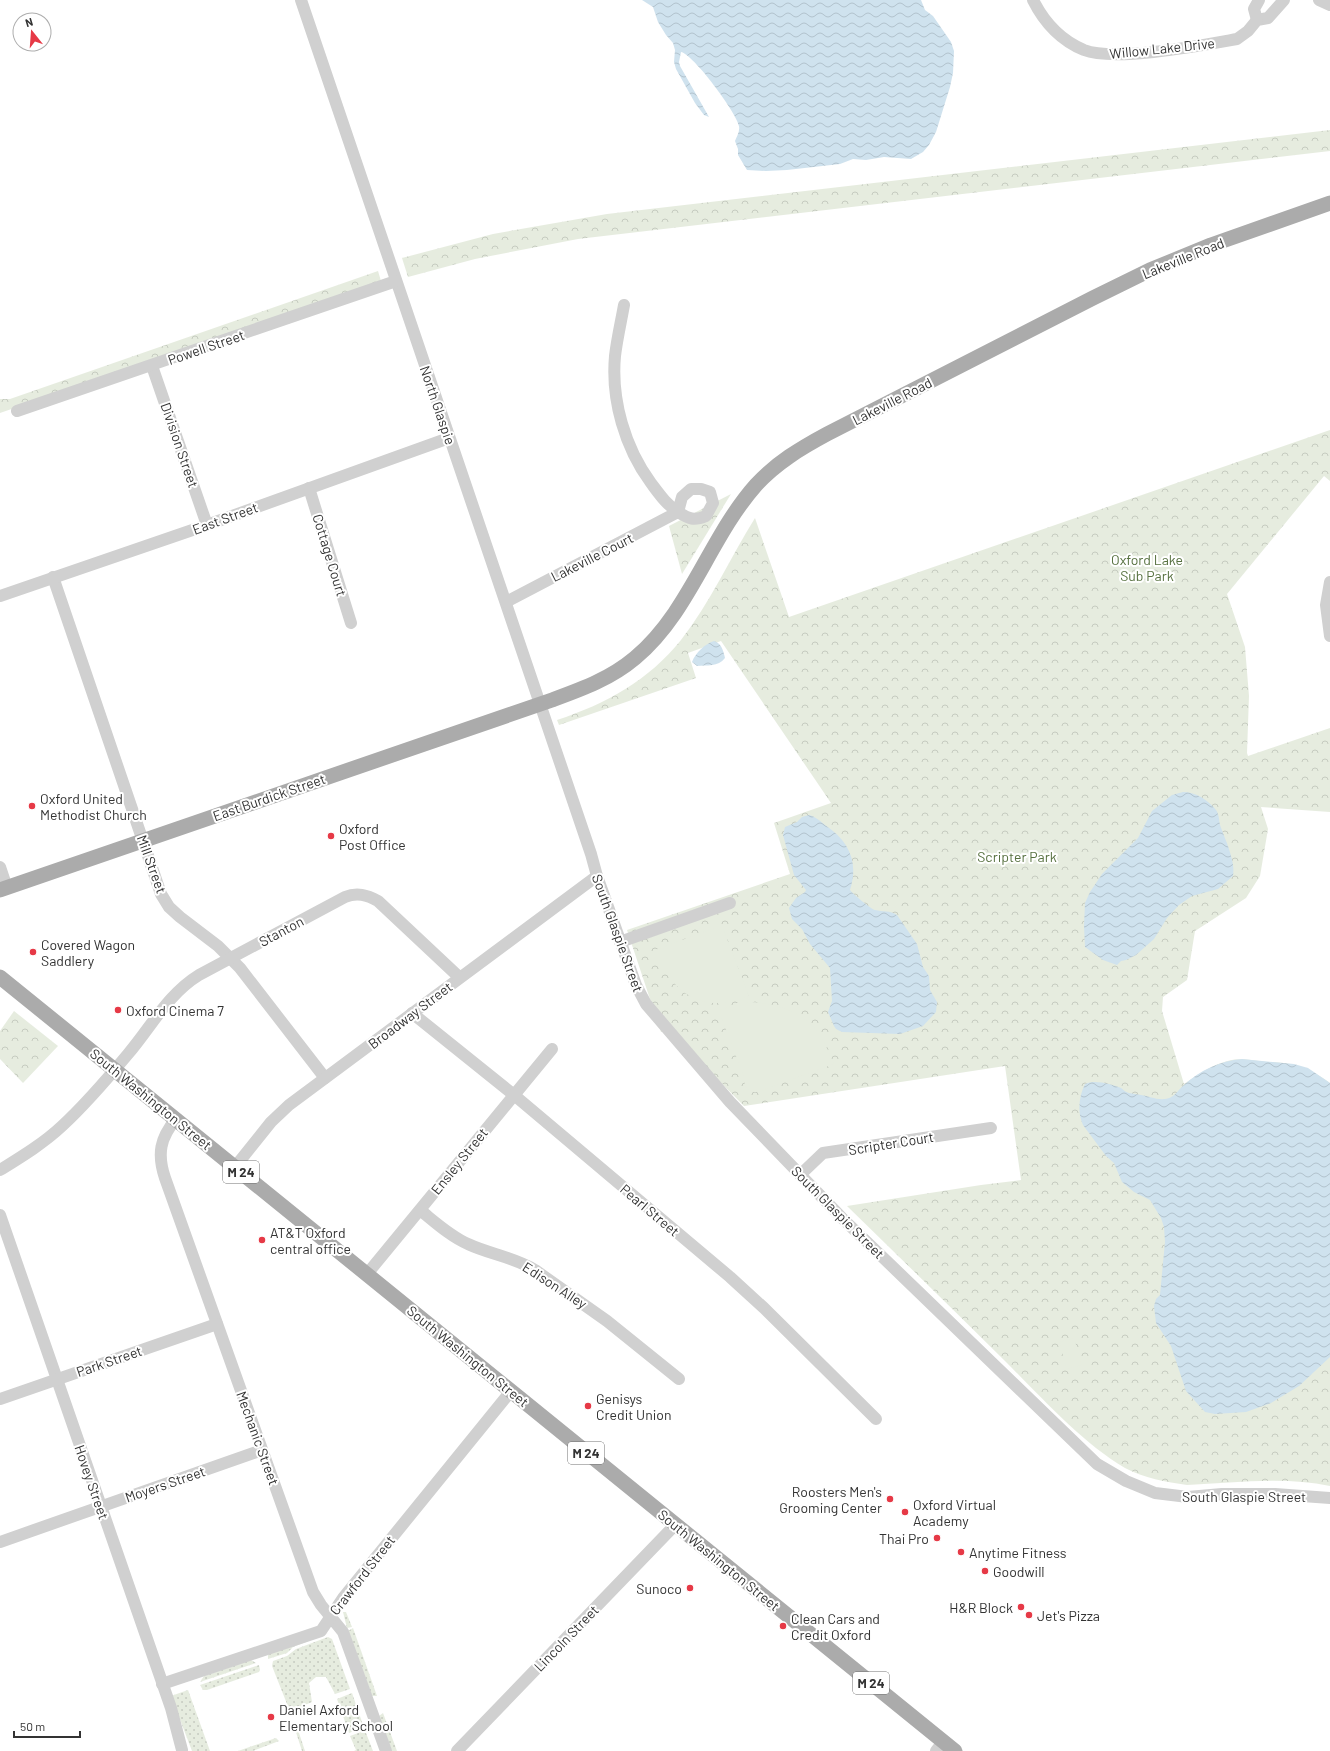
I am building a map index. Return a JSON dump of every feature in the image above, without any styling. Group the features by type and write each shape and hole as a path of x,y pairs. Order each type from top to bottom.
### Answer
{"main road":[{"name":"Lakeville Road","path":"539,705 603,680 629,663 646,648 671,618 734,515 748,495 775,467 804,446 1132,279 1217,243 1330,203"},
{"name":"East Burdick Street","path":"3,889 539,705"},
{"name":"South Washington Street","path":"0,977 115,1068 938,1742"},
{"name":"M 24","path":"938,1742 955,1751"}],"street":[{"name":"North Glaspie","path":"301,0 506,602 539,705"},
{"name":"Willow Lake Drive","path":"1032,0 1040,15 1053,30 1084,50 1110,55 1155,51 1237,39 1248,31 1257,20 1268,18 1284,0"},
{"path":"1257,20 1254,9 1259,0"},
{"path":"1319,0 1330,5"},
{"name":"Powell Street","path":"16,411 152,366 396,281"},
{"name":"Lakeville Court","path":"506,602 678,512 667,505 644,474 631,450 622,423 616,390 615,357 624,305"},
{"name":"Division Street","path":"152,366 207,525"},
{"name":"East Street","path":"0,596 207,525 449,438"},
{"name":"Cottage Court","path":"309,488 351,623"},
{"name":"Mill Street","path":"53,577 161,894 169,906 180,917 218,946 240,968 325,1078"},
{"path":"1330,582 1326,605 1330,636"},
{"name":"South Glaspie Street","path":"539,705 590,854 596,876 636,985 646,1004 730,1102 847,1223 1097,1464 1126,1481 1155,1493 1188,1497 1222,1494 1275,1494 1330,1498"},
{"path":"0,867 3,889"},
{"name":"Broadway Street","path":"235,1167 279,1114 596,876"},
{"name":"Stanton","path":"0,1170 56,1132 115,1068 180,990 199,975 340,900 352,895 360,894 370,897 383,905 460,978"},
{"path":"620,942 730,903"},
{"name":"Pearl Street","path":"412,1013 514,1095 730,1277 764,1308 876,1419"},
{"name":"Ensley Street","path":"367,1274 552,1049"},
{"name":"Mechanic Street","path":"176,1119 168,1128 163,1140 161,1165 313,1592 321,1605 343,1632 386,1751"},
{"name":"Scripter Court","path":"800,1175 823,1153 991,1128"},
{"name":"Edison Alley","path":"420,1210 450,1234 469,1245 522,1263 535,1270 634,1341 679,1379"},
{"name":"Hovey Street","path":"0,1216 173,1716 182,1750"},
{"name":"Park Street","path":"0,1399 217,1324"},
{"name":"Crawford Street","path":"162,1684 321,1631 343,1598 510,1391"},
{"name":"Moyers Street","path":"0,1542 262,1450"},
{"name":"Lincoln Street","path":"457,1751 674,1525"}],"green space":[{"path":"1330,130 1330,151 578,239 475,259 408,277 402,258 493,234 607,214"},
{"path":"378,271 381,281 0,413 0,399 10,399"},
{"name":"Scripter Park","path":"1330,430 1330,481 1324,476 1227,594 1245,647 1249,696 1248,756 1330,728 1330,812 1261,807 1268,829 1260,876 1246,898 1195,931 1187,980 1163,997 1162,1011 1184,1084 1219,1064 1227,1061 1243,1059 1293,1065 1314,1073 1330,1083 1330,1486 1295,1481 1187,1485 1155,1479 1132,1471 1109,1458 1093,1446 1062,1419 966,1322 847,1206 1021,1180 1005,1066 744,1106 668,1029 661,1032 627,930 790,874 774,823 831,803 721,641 688,653 696,678 559,725 557,720 593,706 625,689 641,679 668,654 681,640 711,596 755,518 789,617"},
{"path":"731,494 682,574 669,526"},
{"path":"717,927 724,931 749,996 720,1003 705,1002 686,994 670,978 655,950"},
{"path":"751,1002 783,1008 803,1018 811,1024 818,1033 834,1064 757,1092 748,1089 745,1085 745,1080 719,1011 737,1003"},
{"path":"14,1011 58,1046 23,1083 0,1059 0,1031"},
{"path":"1074,1338 1082,1365 1067,1369 1059,1342"},
{"path":"343,1612 346,1612 352,1627 347,1628"},
{"path":"353,1628 377,1696 372,1696 348,1631"},
{"path":"329,1633 293,1647 287,1653 268,1659 268,1655 272,1652"},
{"path":"328,1637 332,1639 350,1689 335,1694 326,1677 316,1677 309,1683 312,1702 293,1710 289,1709 272,1666 273,1661 287,1656 296,1649"},
{"path":"251,1660 256,1663 200,1682 204,1676"},
{"path":"259,1665 259,1672 207,1690 203,1690 200,1685"},
{"path":"188,1690 210,1751 192,1751 171,1696"},
{"path":"352,1693 363,1725 359,1729 349,1733 337,1699"},
{"path":"383,1713 397,1751 392,1751 379,1716"},
{"path":"294,1726 296,1726 305,1751 302,1751"},
{"path":"361,1732 366,1733 373,1751 354,1751 356,1750 350,1736"},
{"path":"276,1738 279,1741 253,1751 238,1751"}],"water":[{"path":"642,0 921,0 925,10 933,16 951,42 954,51 953,73 950,87 936,132 929,145 923,152 911,159 884,157 866,160 853,159 840,164 787,170 747,170 738,155 738,149 735,141 739,132 739,126 731,109 704,73 687,55 681,52 679,62 680,66 709,117 704,115 695,103 676,69 673,43 658,22 653,7"},
{"path":"714,641 719,644 723,650 725,658 722,661 712,665 697,666 692,662 701,649"},
{"path":"1183,792 1193,793 1201,797 1213,806 1217,812 1220,825 1232,857 1234,870 1233,876 1218,889 1192,896 1179,905 1167,918 1154,939 1136,955 1121,961 1117,965 1103,960 1085,947 1085,903 1090,892 1102,874 1138,838 1152,811 1172,795"},
{"path":"809,815 818,819 833,831 846,845 850,853 853,870 850,890 873,909 892,912 897,915 917,944 923,967 929,976 930,990 937,1002 936,1012 923,1026 900,1034 842,1032 834,1026 828,1012 832,1001 830,968 810,944 802,929 792,919 789,908 796,898 806,890 794,875 783,835 785,827 797,822 802,817"},
{"path":"1242,1059 1294,1064 1308,1068 1330,1083 1330,1357 1299,1386 1271,1403 1246,1412 1215,1414 1205,1412 1186,1391 1171,1346 1156,1323 1154,1306 1156,1299 1160,1295 1165,1242 1164,1227 1161,1218 1150,1200 1134,1192 1122,1182 1114,1163 1106,1156 1083,1125 1079,1109 1081,1094 1085,1084 1093,1082 1103,1083 1121,1088 1129,1093 1159,1099 1168,1099 1190,1080 1211,1067"}],"place":[{"name":"Oxford United Methodist Church","path":"32,806"},
{"name":"Oxford Post Office","path":"331,836"},
{"name":"Covered Wagon Saddlery","path":"33,952"},
{"name":"Oxford Cinema 7","path":"118,1010"},
{"name":"AT&T Oxford central office","path":"262,1240"},
{"name":"Genisys Credit Union","path":"588,1406"},
{"name":"Roosters Men's Grooming Center","path":"890,1499"},
{"name":"Oxford Virtual Academy","path":"905,1512"},
{"name":"Thai Pro","path":"937,1538"},
{"name":"Anytime Fitness","path":"961,1552"},
{"name":"Goodwill","path":"985,1571"},
{"name":"Sunoco","path":"690,1588"},
{"name":"H&R Block","path":"1021,1607"},
{"name":"Jet's Pizza","path":"1029,1615"},
{"name":"Clean Cars and Credit Oxford","path":"783,1626"},
{"name":"Daniel Axford Elementary School","path":"271,1717"}],"park label":[{"name":"Oxford Lake Sub Park","path":"1147,568"}]}
